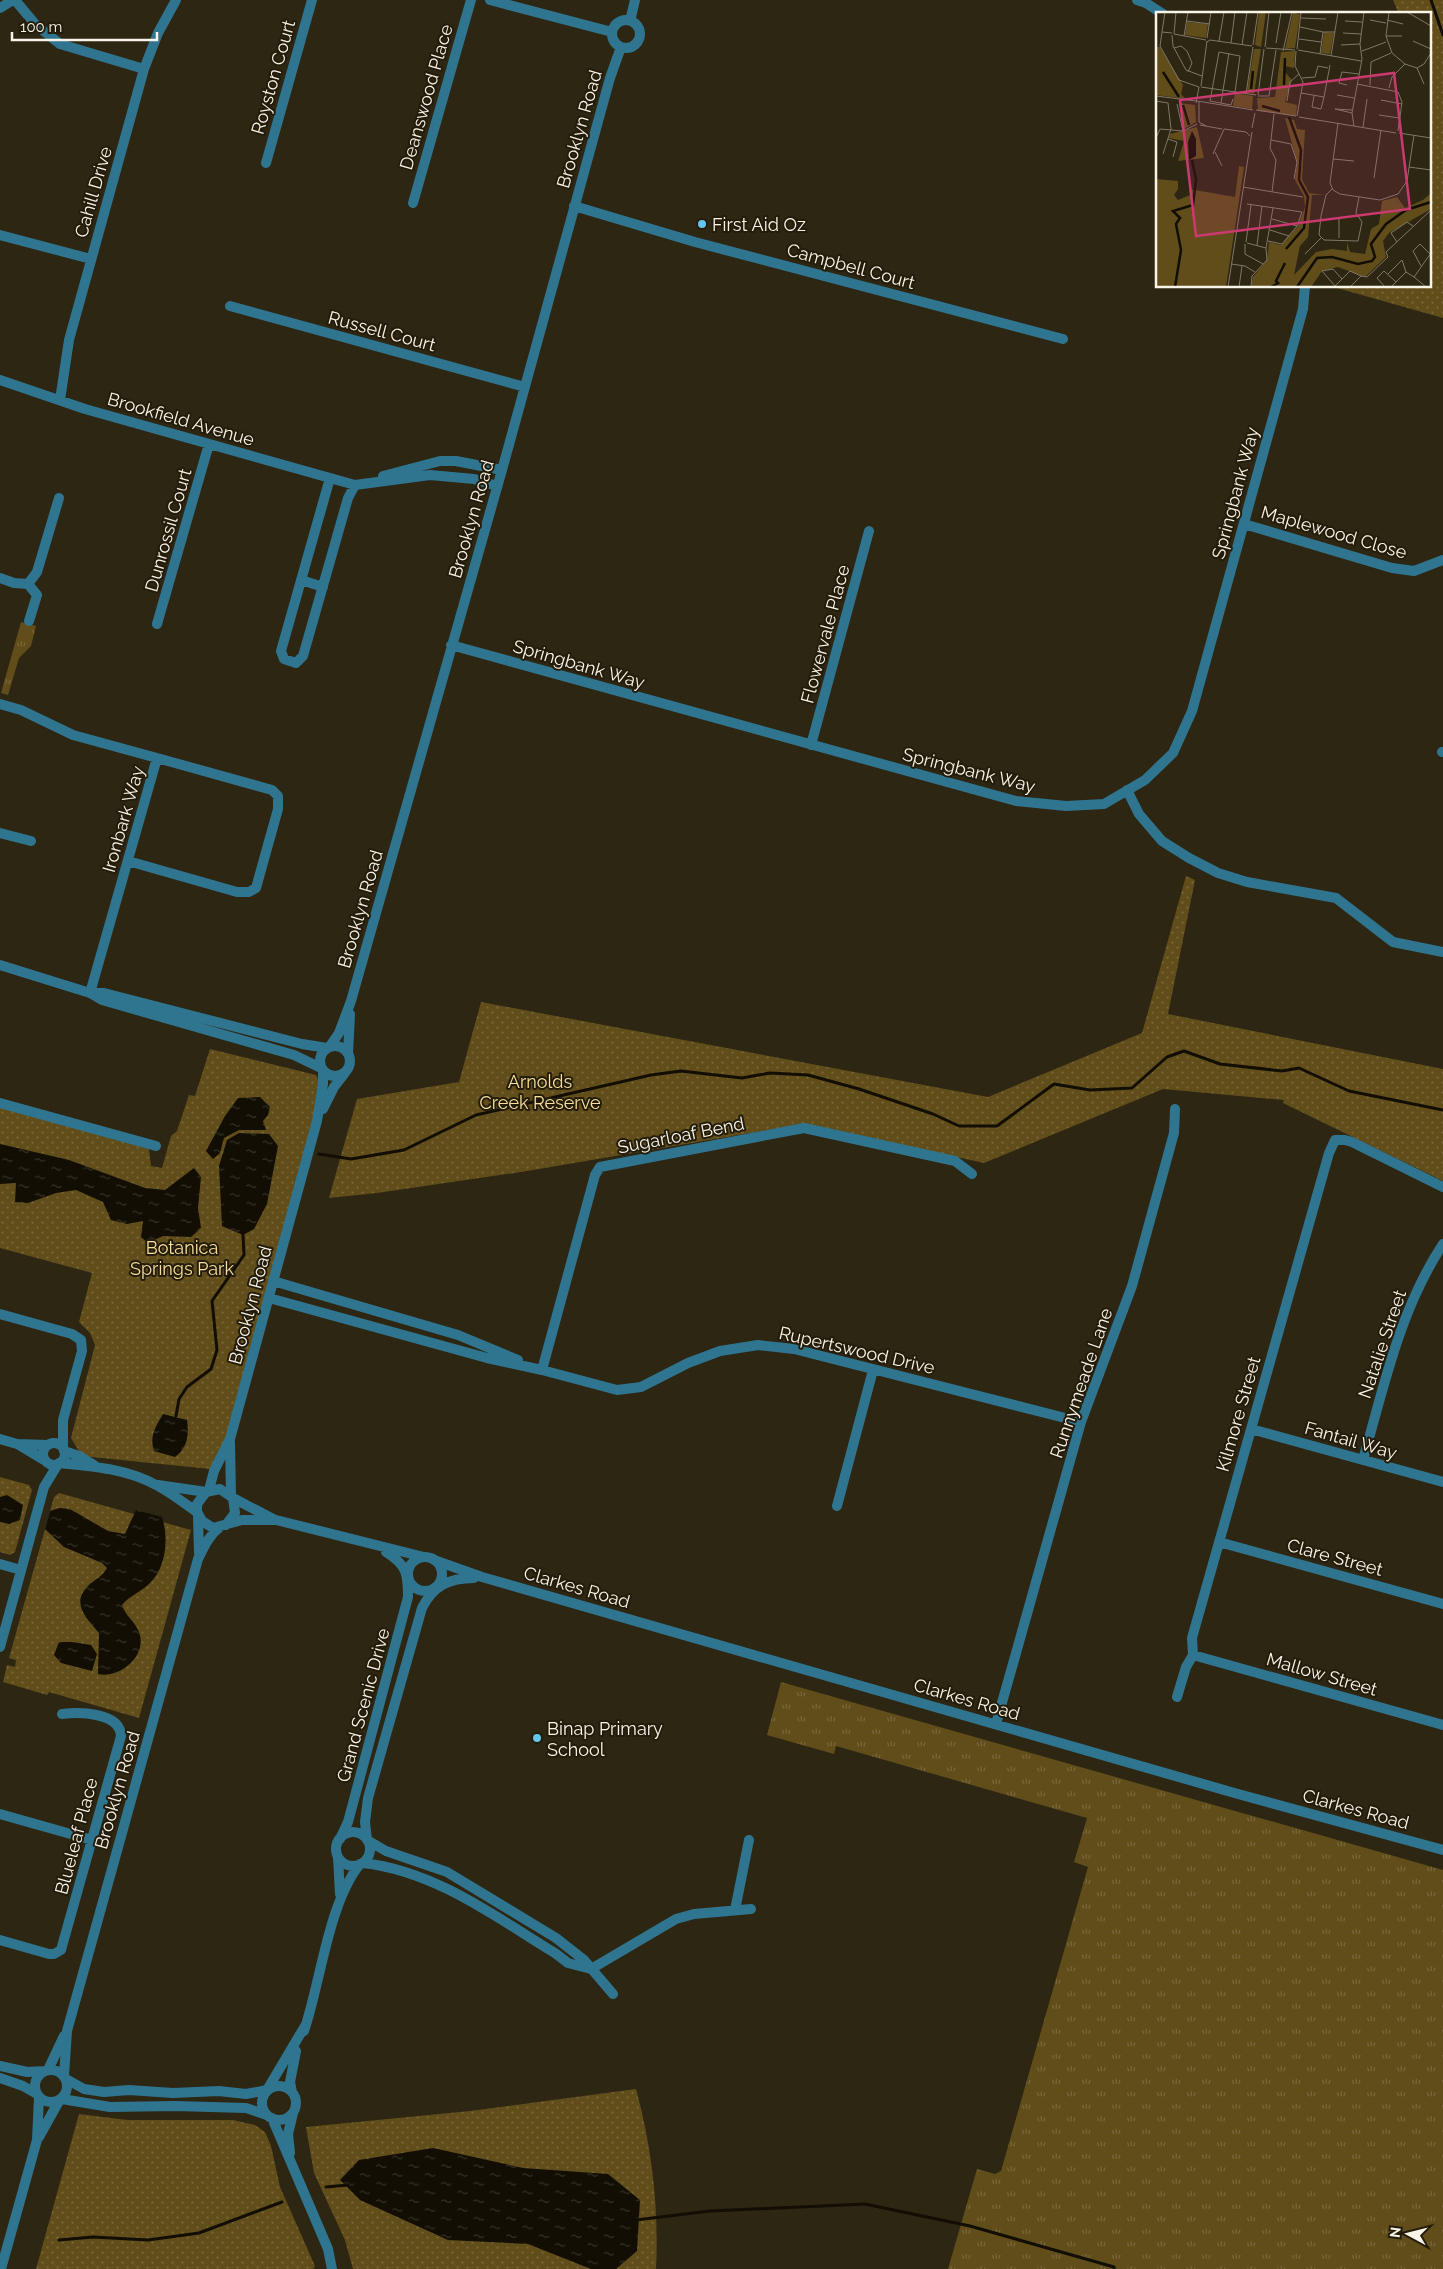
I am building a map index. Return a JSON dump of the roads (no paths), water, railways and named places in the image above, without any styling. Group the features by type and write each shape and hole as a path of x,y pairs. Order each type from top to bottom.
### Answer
{"street":[{"path":"0,8 14,0 35,24 60,44 144,69"},
{"name":"Cahill Drive","path":"60,400 69,340 144,69 158,33 176,0"},
{"name":"Royston Court","path":"266,163 312,0"},
{"name":"Deanswood Place","path":"413,203 471,0"},
{"path":"490,0 612,32"},
{"path":"630,21 635,0"},
{"path":"1137,0 1146,3 1160,12"},
{"path":"620,21 630,21 639,30 639,38 630,48 621,47 614,41 612,32 620,21"},
{"name":"Brooklyn Road","path":"328,1047 338,1033 351,1001 502,470 610,78 621,47"},
{"name":"Campbell Court","path":"574,206 695,242 1063,339"},
{"path":"0,235 91,259"},
{"name":"Springbank Way","path":"451,645 811,746 1016,801 1066,806 1104,804 1145,780 1173,753 1192,711 1303,309 1305,288"},
{"name":"Russell Court","path":"230,306 525,387"},
{"name":"Brookfield Avenue","path":"0,380 85,409 355,485 430,475 474,478 497,486"},
{"name":"Dunrossil Court","path":"157,624 209,444"},
{"path":"330,478 281,651 284,659 296,663 304,656 350,495 355,485 440,461 456,461 502,470"},
{"path":"456,461 456,476"},
{"path":"28,584 38,572 59,498"},
{"name":"Maplewood Close","path":"1244,524 1392,568 1414,571 1443,560"},
{"name":"Flowervale Place","path":"811,746 869,531"},
{"path":"0,578 14,583 28,584 37,595 29,621"},
{"path":"301,580 323,587"},
{"name":"Ironbark Way","path":"0,704 21,710 73,735 157,758 90,993"},
{"path":"128,861 237,892 249,892 256,888 278,809 278,796 272,790 157,758"},
{"path":"1127,790 1139,814 1162,840 1189,858 1218,873 1247,882 1336,898 1393,942 1443,952"},
{"path":"0,833 31,841"},
{"path":"0,965 90,993 102,1000 294,1055 335,1076 347,1071 350,1062 348,1054 342,1047 302,1044 104,993 90,993"},
{"name":"Brooklyn Road","path":"348,1054 351,1001"},
{"path":"322,1069 320,1059 328,1047"},
{"name":"Brooklyn Road","path":"207,1491 214,1471 230,1439 269,1298 317,1121 323,1084 322,1069"},
{"name":"Brooklyn Road","path":"317,1121 334,1087 347,1071"},
{"path":"0,1103 156,1146"},
{"name":"Runnymeade Lane","path":"996,1724 1081,1422 1132,1286 1174,1132 1175,1109"},
{"name":"Sugarloaf Bend","path":"542,1370 595,1175 600,1167 804,1128 955,1162 972,1174"},
{"name":"Kilmore Street","path":"1177,1697 1186,1667 1193,1655 1192,1638 1329,1153 1335,1140 1352,1142 1443,1187"},
{"name":"Natalie Street","path":"1363,1460 1390,1362 1405,1318 1443,1244"},
{"name":"Rupertswood Drive","path":"273,1281 458,1335 542,1370"},
{"name":"Rupertswood Drive","path":"269,1298 487,1358 617,1390 641,1387 688,1363 720,1351 758,1345 794,1349 1081,1422"},
{"path":"0,1314 72,1334 81,1340 82,1351 63,1420 43,1454 45,1461 44,1487 0,1647"},
{"path":"385,1329 389,1316"},
{"path":"837,1506 873,1370"},
{"path":"44,1487 58,1464 64,1458 63,1420"},
{"name":"Fantail Way","path":"1251,1429 1443,1482"},
{"path":"0,1439 17,1444 51,1465 95,1465"},
{"name":"Brooklyn Road","path":"230,1439 232,1497"},
{"path":"17,1444 55,1443 63,1450 95,1465 156,1485 207,1491 220,1489 232,1497 235,1513 223,1526 207,1526 198,1514 156,1485"},
{"path":"198,1514 197,1504 207,1491"},
{"name":"Clarkes Road","path":"232,1497 276,1520 429,1559 482,1577 1238,1794 1443,1850"},
{"name":"Brooklyn Road","path":"198,1514 198,1559"},
{"name":"Clarkes Road","path":"223,1526 242,1520 276,1520"},
{"name":"Brooklyn Road","path":"46,2071 67,2031 198,1559 205,1544 214,1532 223,1526"},
{"name":"Clare Street","path":"1219,1542 1443,1604"},
{"name":"Clarkes Road","path":"379,1547 393,1556 404,1567 414,1587 418,1590 430,1591 457,1578 482,1577"},
{"path":"408,1577 412,1564 429,1559 439,1565 442,1574 437,1587"},
{"path":"0,1564 21,1570"},
{"name":"Grand Scenic Drive","path":"338,1905 340,1878 336,1846 348,1822 406,1611 408,1577"},
{"name":"Grand Scenic Drive","path":"296,2175 288,2134 296,2102 290,2082 292,2066 305,2026 338,1905 351,1875 369,1854 370,1848 367,1840 365,1812 419,1617 426,1602 437,1587"},
{"name":"Mallow Street","path":"1193,1655 1443,1725"},
{"name":"Blueleaf Place","path":"0,1940 49,1954 54,1954 61,1950 92,1840 121,1732 117,1724 112,1720 77,1712 62,1714"},
{"path":"0,1814 92,1840"},
{"path":"340,1839 351,1832 362,1835 386,1851 429,1864 466,1882 556,1938 584,1960 613,1994"},
{"path":"735,1910 749,1840"},
{"path":"338,1857 346,1865 361,1864 394,1868 440,1884 555,1953 568,1963 591,1969 676,1919 694,1914 751,1909"},
{"name":"Grand Scenic Drive","path":"305,2026 264,2094 262,2105 270,2117 328,2249 332,2269"},
{"name":"Brooklyn Road","path":"65,2077 67,2031"},
{"path":"0,2066 27,2072 57,2071 84,2089 104,2092 129,2090 173,2093 219,2091 246,2094 283,2086 292,2092"},
{"path":"37,2140 38,2095 35,2084 37,2079 46,2071"},
{"path":"2,2268 37,2140 67,2090 65,2077"},
{"path":"0,2078 23,2086 50,2103 60,2100 110,2107 246,2108 270,2117 283,2119 293,2112"}],"water":[{"path":"260,1097 270,1107 268,1115 263,1121 266,1130 239,1130 224,1138 220,1153 213,1159 206,1151 225,1116 238,1098"},
{"path":"239,1133 269,1134 278,1146 267,1204 254,1229 243,1235 222,1226 219,1166 227,1140"},
{"path":"0,1144 69,1160 145,1188 165,1190 194,1168 201,1177 198,1208 201,1228 191,1237 163,1236 148,1243 141,1237 143,1221 127,1224 111,1220 103,1202 76,1190 56,1193 28,1203 15,1202 16,1183 0,1184"},
{"path":"163,1414 187,1420 187,1440 183,1449 175,1457 154,1451 153,1436"},
{"path":"7,1495 23,1505 20,1520 9,1524 0,1522 0,1497"},
{"path":"59,1508 70,1509 108,1531 125,1534 136,1510 162,1517 165,1534 165,1552 160,1569 150,1583 122,1605 139,1632 141,1641 139,1649 136,1657 130,1664 115,1673 98,1674 99,1633 85,1615 80,1603 84,1591 107,1568 102,1563 64,1547 45,1529 50,1511"},
{"path":"59,1642 91,1645 97,1654 92,1671 61,1663 54,1655"},
{"path":"433,2148 523,2168 608,2174 640,2200 637,2251 616,2269 591,2269 528,2244 448,2240 360,2200 340,2180 359,2160"}],"waterway":[{"path":"1431,0 1443,35"},
{"path":"319,1154 351,1159 404,1150 476,1115 651,1075 681,1071 742,1078 770,1073 808,1075 859,1089 933,1114 959,1126 997,1126 1054,1084 1090,1090 1132,1088 1167,1057 1184,1051 1220,1064 1282,1071 1299,1068 1349,1091 1443,1110"},
{"path":"176,1416 179,1399 187,1387 211,1369 217,1350 212,1301 244,1255 243,1235"},
{"path":"326,2187 348,2185"},
{"path":"59,2240 93,2237 148,2240 199,2233 282,2202"},
{"path":"636,2220 710,2211 865,2204 970,2226 1114,2267 1114,2269"}],"place":[{"name":"First Aid Oz","path":"702,224"},
{"name":"Binap Primary School","path":"537,1738"}],"park label":[{"name":"Arnolds Creek Reserve","path":"540,1091"},
{"name":"Botanica Springs Park","path":"182,1257"}]}
